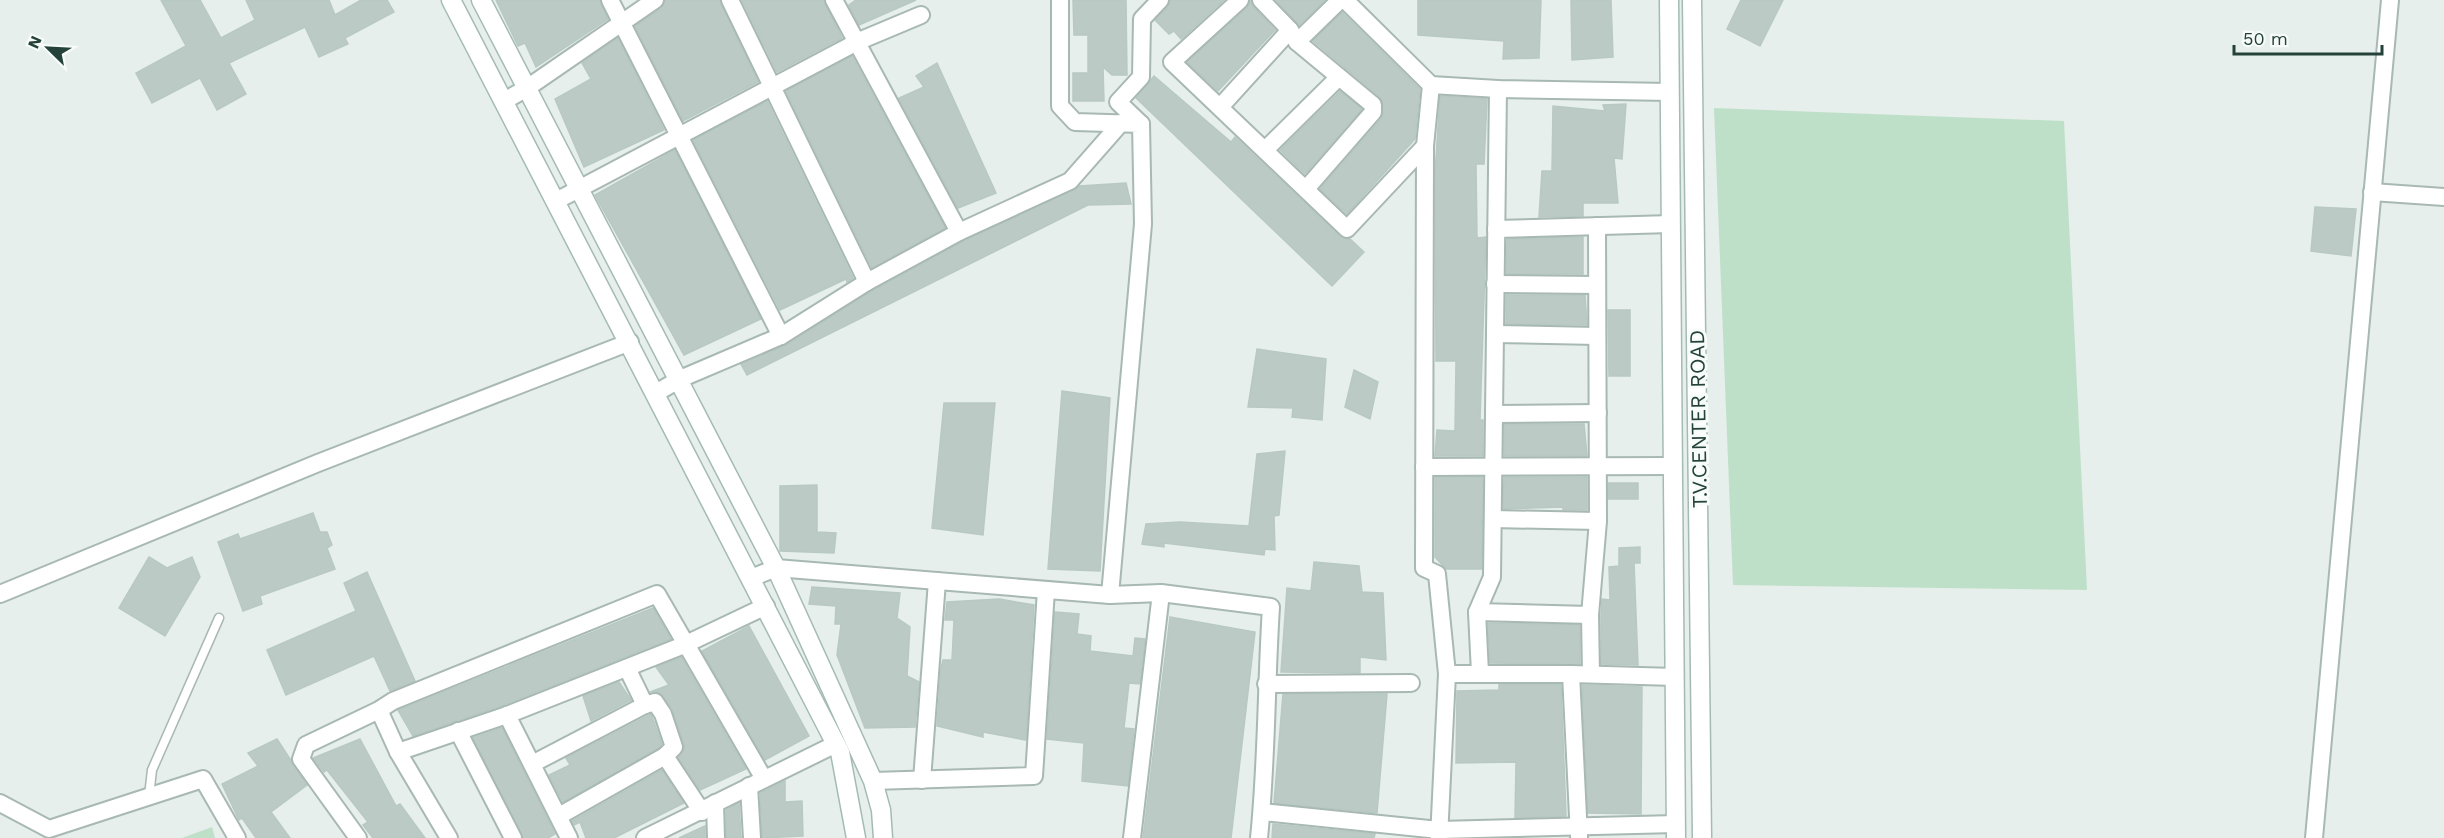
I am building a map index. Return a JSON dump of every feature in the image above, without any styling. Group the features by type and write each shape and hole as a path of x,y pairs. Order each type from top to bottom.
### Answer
{"street":[{"path":"451,0 630,342 840,752 856,838"},
{"path":"481,0 680,379 776,568 873,781 881,810 883,838"},
{"path":"610,0 781,336"},
{"path":"504,101 527,88 655,0"},
{"path":"730,0 867,282"},
{"path":"834,0 859,41 960,232"},
{"path":"1060,0 1060,106 1075,122 1141,124"},
{"path":"1110,595 1143,224 1141,124 1118,102 1141,77 1142,20 1160,0"},
{"path":"1240,0 1172,62 1221,106 1347,229 1425,146"},
{"path":"1261,0 1294,36 1373,105 1373,112 1306,189"},
{"path":"1221,106 1294,36 1340,0"},
{"path":"1345,0 1431,85 1497,89 1670,92"},
{"name":"T.V.CENTER ROAD","path":"1669,0 1676,831"},
{"name":"T.V.CENTER ROAD","path":"1692,0 1702,838"},
{"path":"2314,838 2390,0"},
{"path":"556,201 859,41 921,15"},
{"path":"1266,149 1339,77"},
{"path":"1431,85 1425,146 1424,568 1437,574 1447,674 1439,834"},
{"path":"1480,673 1478,612 1492,577 1497,89"},
{"path":"656,393 680,379 781,336 867,282 960,232 1070,181 1121,123"},
{"path":"2372,192 2444,197"},
{"path":"1496,229 1671,224"},
{"path":"1591,674 1590,615 1598,521 1597,226"},
{"path":"1495,284 1597,285"},
{"path":"1495,334 1597,336"},
{"path":"0,594 318,463 630,342"},
{"path":"1494,414 1598,413"},
{"path":"1424,467 1673,466"},
{"path":"1492,519 1598,521"},
{"path":"751,578 776,568 1110,595 1161,593 1271,607 1259,838"},
{"path":"922,780 937,582"},
{"path":"873,781 1034,776 1047,590"},
{"path":"1132,838 1161,593"},
{"path":"358,838 301,759 306,744 379,710 393,700 657,594 757,783 752,838"},
{"path":"398,752 507,715 627,668 684,645 766,606"},
{"path":"1478,612 1590,615"},
{"path":"627,668 645,705"},
{"path":"1447,674 1591,674 1675,677"},
{"path":"1571,674 1579,833"},
{"path":"1266,684 1412,682"},
{"path":"532,764 645,705 655,702 663,714 674,747 665,756 559,816"},
{"path":"379,710 398,752 449,838"},
{"path":"507,715 569,838"},
{"path":"458,730 513,838"},
{"path":"654,836 836,744"},
{"path":"665,756 708,808 716,838"},
{"path":"0,803 49,829 203,779 237,838"},
{"path":"1262,812 1439,834 1676,831"}],"lane":[{"path":"149,796 152,770 219,618"}],"green space":[{"path":"1714,108 2064,121 2087,590 1733,585"},
{"path":"212,827 215,838 182,838"}],"building":[{"path":"161,0 200,0 221,38 255,20 246,0 329,0 335,15 361,0 387,0 394,12 345,38 348,44 319,57 305,27 229,63 246,94 217,110 200,78 152,103 136,73 186,46"},
{"path":"496,0 600,0 608,19 536,67 525,43 518,46"},
{"path":"665,0 720,0 758,82 683,121 635,26 661,9"},
{"path":"742,0 823,0 842,38 777,72"},
{"path":"856,0 916,0 859,25 849,5"},
{"path":"1073,0 1126,0 1127,75 1112,75 1103,67 1104,101 1073,101 1073,73 1088,73 1088,35 1074,35"},
{"path":"1170,0 1224,0 1181,39 1174,31 1169,34 1155,20 1168,7"},
{"path":"1250,0 1253,7 1275,30 1218,91 1187,62 1247,8"},
{"path":"1276,0 1325,0 1299,25"},
{"path":"1418,0 1541,0 1539,58 1503,59 1504,41 1418,35"},
{"path":"1571,0 1611,0 1613,57 1572,60"},
{"path":"1741,0 1783,0 1760,46 1727,29"},
{"path":"1342,12 1420,89 1415,139 1347,214 1320,189 1381,119 1383,105 1380,97 1313,41"},
{"path":"618,38 664,130 584,167 555,99 591,79 582,63"},
{"path":"852,56 945,228 872,268 786,91"},
{"path":"937,63 996,193 958,208 899,98 924,87 916,76"},
{"path":"1154,76 1231,142 1235,137 1340,237 1350,239 1364,252 1332,286 1136,98"},
{"path":"1340,91 1362,109 1305,174 1280,150"},
{"path":"1440,96 1487,99 1484,164 1476,164 1477,238 1486,237 1480,420 1483,420 1483,456 1435,456 1437,430 1455,431 1456,361 1436,361 1435,174"},
{"path":"767,101 853,278 847,282 846,279 780,310 693,140"},
{"path":"1626,104 1622,159 1614,158 1618,203 1583,203 1583,216 1539,217 1542,171 1552,171 1553,106 1605,111 1603,105"},
{"path":"675,150 761,319 684,355 595,195"},
{"path":"1126,183 1131,204 1088,205 747,375 741,364 786,345 872,291 960,243 1079,186"},
{"path":"2315,207 2356,209 2351,256 2311,251"},
{"path":"1583,237 1583,274 1506,274 1507,239"},
{"path":"1506,295 1585,295 1587,325 1506,324"},
{"path":"1608,310 1630,310 1630,376 1609,376"},
{"path":"1257,349 1326,359 1322,420 1292,417 1293,408 1248,407"},
{"path":"1354,370 1378,382 1370,419 1345,407"},
{"path":"1062,391 1110,398 1100,571 1048,569"},
{"path":"944,403 995,403 983,535 932,528"},
{"path":"1504,424 1584,424 1587,456 1504,456"},
{"path":"1285,451 1279,515 1274,516 1275,550 1265,549 1264,555 1164,543 1164,547 1142,544 1146,524 1180,522 1249,526 1257,454"},
{"path":"1435,477 1483,477 1482,569 1446,569 1435,557"},
{"path":"1504,477 1587,477 1587,510 1563,510 1563,507 1503,509"},
{"path":"1608,483 1638,483 1638,499 1608,499"},
{"path":"817,485 817,532 836,533 834,553 780,551 780,486"},
{"path":"313,513 320,532 327,532 332,545 327,548 335,569 260,596 262,604 243,611 218,542 238,534 240,539"},
{"path":"1640,547 1640,563 1634,563 1638,665 1601,664 1602,599 1610,600 1609,567 1619,566 1619,548"},
{"path":"149,557 167,568 192,557 200,577 165,636 119,608"},
{"path":"1314,562 1359,566 1362,592 1383,593 1386,660 1360,657 1360,673 1281,672 1287,588 1311,591"},
{"path":"367,572 415,681 390,691 374,656 286,695 267,650 356,611 344,583"},
{"path":"812,587 900,593 897,618 910,627 907,676 919,682 915,727 865,728 837,655 841,624 835,624 836,606 809,604"},
{"path":"999,599 1034,605 1026,740 983,732 983,737 937,726 941,668 943,660 952,660 954,620 945,620 947,602"},
{"path":"653,608 671,639 503,705 413,736 398,710"},
{"path":"1055,612 1079,614 1077,634 1091,636 1090,651 1133,656 1135,638 1145,639 1140,684 1129,683 1124,728 1134,729 1128,786 1082,781 1084,743 1047,739"},
{"path":"1170,617 1255,632 1231,838 1143,838"},
{"path":"1488,623 1580,625 1580,664 1490,663"},
{"path":"749,626 809,736 765,760 702,651"},
{"path":"681,657 746,769 700,790 678,757 684,750 684,744 672,708 659,692 650,692 669,685 656,667"},
{"path":"619,682 631,700 591,721 583,696"},
{"path":"1499,684 1561,684 1566,816 1515,818 1516,762 1456,763 1457,691 1499,690"},
{"path":"1582,685 1642,687 1641,814 1588,813"},
{"path":"1283,694 1387,694 1377,813 1274,803"},
{"path":"651,714 662,744 659,748 563,802 549,775 570,765 566,758"},
{"path":"502,728 555,834 548,838 523,838 473,738"},
{"path":"277,739 307,785 271,812 290,838 256,838 242,818 239,820 222,784 258,766 248,753"},
{"path":"360,739 396,806 400,804 425,838 373,838 363,825 368,822 327,770 324,772 313,758"},
{"path":"662,770 684,803 614,838 586,838 580,822 574,825 572,821"},
{"path":"785,781 785,802 802,801 803,836 762,838 760,793"},
{"path":"739,803 741,838 726,838 726,810"},
{"path":"1273,824 1375,834 1374,838 1272,838"},
{"path":"705,826 705,838 679,838"}]}
